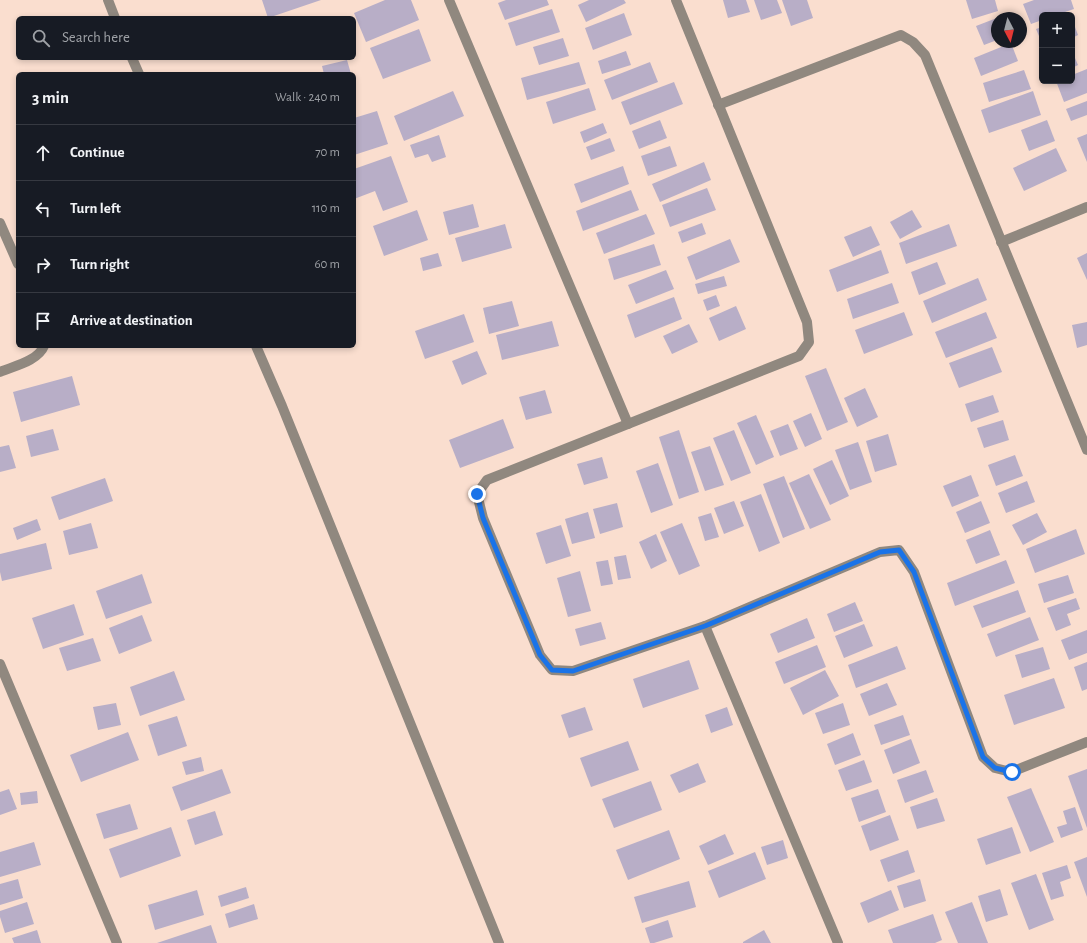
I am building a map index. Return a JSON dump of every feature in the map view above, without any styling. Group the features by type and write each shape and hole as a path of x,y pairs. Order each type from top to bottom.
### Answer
{"street":[{"path":"108,0 114,16"},
{"path":"449,0 628,424"},
{"path":"676,0 807,322 808,342 799,356 487,480 477,494 483,518 540,655 552,670 573,671 705,626 880,552 899,550 914,572 983,757 995,768 1012,772 1087,742"},
{"path":"718,105 901,35 913,42 925,55 1087,450"},
{"path":"133,60 138,72"},
{"path":"1001,242 1087,206"},
{"path":"0,223 16,259"},
{"path":"0,372 32,358 42,351 43,348"},
{"path":"257,348 499,943"},
{"path":"705,626 838,943"},
{"path":"0,664 117,943"}],"building":[{"path":"262,0 321,0 274,16 267,16"},
{"path":"385,0 411,0 419,20 366,42 354,13"},
{"path":"506,0 547,0 549,5 505,20 498,3"},
{"path":"589,0 624,0 626,3 586,22 578,5"},
{"path":"723,0 746,0 750,12 728,18"},
{"path":"754,0 777,0 782,13 761,20"},
{"path":"782,0 807,0 813,18 791,26"},
{"path":"966,0 995,0 998,11 972,19"},
{"path":"1034,0 1071,0 1074,9 1065,12 1039,12 1039,21 1031,24 1023,4"},
{"path":"552,9 560,32 516,46 508,23"},
{"path":"624,13 632,35 593,50 585,28"},
{"path":"991,20 991,42 984,45 976,26"},
{"path":"1075,27 1078,35 1075,36"},
{"path":"1039,28 1039,36 1036,29"},
{"path":"419,29 431,61 383,79 370,48"},
{"path":"563,38 569,56 539,65 533,47"},
{"path":"999,48 1013,48 1018,61 981,76 974,58"},
{"path":"626,51 631,65 602,74 598,61"},
{"path":"1075,58 1078,65 1075,66"},
{"path":"347,60 350,72 324,72 322,66"},
{"path":"579,62 586,84 527,100 521,78"},
{"path":"650,62 658,82 612,100 604,80"},
{"path":"1087,69 1087,93 1064,102 1057,84 1075,84 1075,74"},
{"path":"1024,70 1031,89 989,102 983,83"},
{"path":"674,82 683,104 630,125 621,102"},
{"path":"589,88 596,110 553,124 546,102"},
{"path":"453,91 464,116 404,141 394,116"},
{"path":"1033,91 1041,115 989,133 981,110"},
{"path":"1087,101 1087,115 1071,121 1066,109"},
{"path":"377,111 388,144 356,154 356,117"},
{"path":"660,120 667,138 639,149 632,131"},
{"path":"1047,120 1055,141 1029,151 1021,130"},
{"path":"603,123 607,133 584,143 580,132"},
{"path":"1087,134 1087,162 1077,138"},
{"path":"439,135 446,157 432,162 428,154 415,158 410,145"},
{"path":"610,138 615,151 591,160 586,147"},
{"path":"670,146 677,166 648,176 641,156"},
{"path":"1056,148 1067,171 1024,191 1013,168"},
{"path":"391,156 408,202 383,211 375,191 356,198 356,168"},
{"path":"704,162 711,180 660,202 652,184"},
{"path":"623,166 629,184 581,203 574,184"},
{"path":"707,188 716,210 670,227 662,205"},
{"path":"631,190 639,210 583,231 576,211"},
{"path":"473,204 479,227 449,235 443,212"},
{"path":"417,210 428,240 384,256 373,226"},
{"path":"912,210 922,227 900,239 890,222"},
{"path":"646,214 655,234 604,254 596,233"},
{"path":"702,223 706,234 682,243 678,232"},
{"path":"505,224 512,248 462,262 455,238"},
{"path":"949,224 957,246 906,264 899,243"},
{"path":"871,226 880,245 853,257 844,237"},
{"path":"730,239 740,262 696,280 687,257"},
{"path":"654,244 661,265 614,280 608,259"},
{"path":"881,250 889,273 837,292 829,270"},
{"path":"438,253 442,266 423,271 420,258"},
{"path":"1087,253 1087,280 1077,258"},
{"path":"937,262 946,284 919,295 911,272"},
{"path":"666,270 674,289 636,304 628,285"},
{"path":"724,276 727,286 698,294 695,284"},
{"path":"978,278 987,300 932,323 923,301"},
{"path":"892,283 899,303 853,319 847,299"},
{"path":"716,295 720,306 707,311 703,300"},
{"path":"674,297 682,319 635,338 627,315"},
{"path":"512,301 519,326 489,334 483,308"},
{"path":"736,306 746,329 719,341 709,318"},
{"path":"904,312 913,335 864,354 855,330"},
{"path":"986,312 997,338 946,358 935,332"},
{"path":"464,314 474,342 425,359 415,331"},
{"path":"552,321 559,346 502,360 496,335"},
{"path":"1087,322 1087,345 1077,348 1072,325"},
{"path":"689,324 698,342 672,354 663,336"},
{"path":"992,347 1002,372 959,388 949,363"},
{"path":"477,351 487,374 462,385 452,361"},
{"path":"826,368 848,422 827,431 805,376"},
{"path":"72,376 80,405 21,422 13,392"},
{"path":"865,388 878,417 857,427 844,398"},
{"path":"545,390 552,413 526,420 519,397"},
{"path":"993,395 999,412 971,422 965,404"},
{"path":"811,413 822,439 805,447 793,421"},
{"path":"756,415 774,457 756,465 737,423"},
{"path":"503,419 514,448 460,468 449,440"},
{"path":"1003,420 1009,440 984,448 977,428"},
{"path":"788,424 798,449 780,456 770,431"},
{"path":"53,429 59,450 31,457 26,436"},
{"path":"679,430 699,492 679,499 659,437"},
{"path":"734,430 751,473 731,481 713,438"},
{"path":"888,434 897,465 875,472 866,441"},
{"path":"858,442 872,482 850,490 835,450"},
{"path":"9,445 16,468 0,472 0,447"},
{"path":"710,446 724,485 705,491 691,452"},
{"path":"1015,455 1023,476 996,486 988,465"},
{"path":"602,457 608,478 584,485 577,464"},
{"path":"832,460 849,496 830,505 813,469"},
{"path":"658,463 673,505 651,513 636,471"},
{"path":"809,474 831,520 810,529 789,483"},
{"path":"971,475 979,496 952,507 943,486"},
{"path":"784,476 805,529 783,538 763,484"},
{"path":"105,478 113,501 59,520 51,497"},
{"path":"1027,481 1035,502 1006,513 998,493"},
{"path":"761,494 780,543 759,552 740,502"},
{"path":"734,501 744,526 724,534 714,508"},
{"path":"981,501 990,523 965,533 956,512"},
{"path":"617,503 623,527 600,534 593,509"},
{"path":"588,512 595,538 572,544 565,519"},
{"path":"711,513 719,537 705,541 698,517"},
{"path":"1037,513 1047,532 1023,545 1012,525"},
{"path":"37,519 41,530 17,540 13,528"},
{"path":"91,523 98,548 69,555 63,531"},
{"path":"682,523 700,566 679,575 660,532"},
{"path":"561,525 571,556 546,564 536,533"},
{"path":"1076,529 1085,554 1035,573 1026,549"},
{"path":"990,530 1000,555 976,564 966,540"},
{"path":"656,534 667,561 651,569 639,542"},
{"path":"46,543 52,569 2,581 0,572 0,554"},
{"path":"626,555 631,578 618,580 614,557"},
{"path":"608,560 613,584 601,586 596,562"},
{"path":"1006,560 1015,583 955,606 947,583"},
{"path":"580,571 591,611 568,617 557,578"},
{"path":"142,574 152,603 106,619 96,591"},
{"path":"1068,575 1074,593 1044,603 1038,584"},
{"path":"1018,590 1026,612 982,628 973,606"},
{"path":"1076,598 1080,609 1067,614 1071,625 1056,631 1047,608"},
{"path":"855,602 863,621 834,632 827,614"},
{"path":"74,604 84,635 43,649 32,618"},
{"path":"142,615 152,641 119,654 109,628"},
{"path":"1030,617 1039,640 996,657 987,634"},
{"path":"807,618 815,638 778,653 770,634"},
{"path":"601,622 606,639 580,646 575,629"},
{"path":"864,624 873,646 844,658 835,636"},
{"path":"1087,630 1087,653 1069,660 1061,640"},
{"path":"93,638 101,661 67,671 59,648"},
{"path":"817,645 826,667 784,684 775,662"},
{"path":"897,646 906,669 856,688 848,665"},
{"path":"1043,647 1050,669 1022,678 1015,655"},
{"path":"689,660 699,689 643,708 633,679"},
{"path":"1087,662 1087,689 1082,691 1074,667"},
{"path":"825,670 839,696 803,715 790,688"},
{"path":"174,671 185,700 140,716 130,687"},
{"path":"1054,678 1065,708 1014,725 1004,695"},
{"path":"887,683 897,705 869,716 860,694"},
{"path":"116,703 121,725 98,730 93,707"},
{"path":"843,703 850,725 823,734 815,713"},
{"path":"585,707 593,730 569,738 561,715"},
{"path":"727,707 733,725 711,733 705,715"},
{"path":"903,715 910,735 881,745 874,725"},
{"path":"177,716 187,746 158,756 148,725"},
{"path":"128,732 139,760 81,782 70,755"},
{"path":"853,733 861,755 835,765 827,744"},
{"path":"911,739 920,763 893,774 884,750"},
{"path":"628,741 639,770 591,787 580,758"},
{"path":"201,757 204,771 186,775 182,762"},
{"path":"864,760 872,782 846,791 838,770"},
{"path":"698,763 706,782 679,793 670,775"},
{"path":"222,769 231,793 181,811 172,787"},
{"path":"1087,769 1087,828 1068,776"},
{"path":"926,770 934,792 905,803 897,780"},
{"path":"651,781 662,810 614,828 602,799"},
{"path":"1031,788 1054,842 1030,852 1007,797"},
{"path":"9,789 17,809 0,815 0,792"},
{"path":"878,789 886,812 859,822 851,798"},
{"path":"37,791 38,803 21,805 20,793"},
{"path":"937,798 945,821 917,829 910,807"},
{"path":"130,804 138,829 104,839 96,814"},
{"path":"1075,807 1083,830 1061,838 1057,827 1067,824 1063,811"},
{"path":"215,811 223,835 195,845 187,820"},
{"path":"890,815 899,840 870,851 861,826"},
{"path":"171,827 181,856 120,878 109,849"},
{"path":"1012,827 1021,853 986,865 977,839"},
{"path":"669,830 680,859 628,880 616,850"},
{"path":"725,834 734,854 708,865 699,846"},
{"path":"783,840 788,858 767,865 761,847"},
{"path":"34,842 41,865 0,877 0,852"},
{"path":"908,850 915,872 888,882 880,860"},
{"path":"755,852 766,879 719,898 708,871"},
{"path":"1087,857 1087,897 1074,862"},
{"path":"1067,865 1071,878 1060,882 1064,896 1051,900 1042,873"},
{"path":"1036,874 1054,920 1029,930 1011,883"},
{"path":"18,879 23,898 0,905 0,884"},
{"path":"920,879 926,901 904,908 897,886"},
{"path":"689,881 696,907 642,923 634,897"},
{"path":"246,887 249,898 221,907 218,896"},
{"path":"1000,889 1008,915 986,922 978,896"},
{"path":"197,890 204,915 155,930 148,905"},
{"path":"891,890 899,910 868,923 860,903"},
{"path":"27,902 34,924 5,933 0,917 0,911"},
{"path":"972,902 988,943 958,943 945,912"},
{"path":"254,904 258,919 229,928 225,914"},
{"path":"933,914 942,940 935,943 893,943 888,930"},
{"path":"668,920 673,937 650,943 645,928"},
{"path":"211,925 217,943 157,943"},
{"path":"37,930 41,943 14,943 12,938"},
{"path":"764,930 771,943 743,943 743,942"}],"route":[{"path":"477,494 483,518 540,655 552,670 573,671 705,626 880,552 899,550 914,572 983,757 995,768 1012,772"}]}
